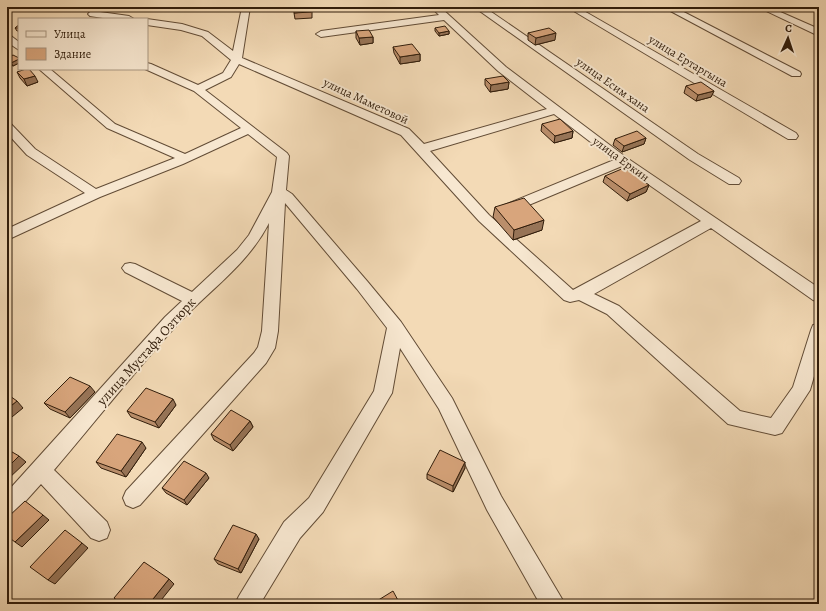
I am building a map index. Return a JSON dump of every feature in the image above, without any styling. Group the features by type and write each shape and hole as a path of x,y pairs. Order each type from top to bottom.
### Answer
{"street":[{"path":"198,89 227,75 238,58 246,7"},
{"name":"улица Еркин","path":"435,7 502,69 623,161 810,288 819,296"},
{"name":"улица Есим хана","path":"478,7 694,157 734,181"},
{"name":"улица Ертаргына","path":"571,7 792,136"},
{"path":"667,7 796,74"},
{"path":"762,7 819,33"},
{"path":"93,14 121,18"},
{"path":"321,34 447,17"},
{"name":"улица Маметовой","path":"148,22 182,27 205,34 238,58 405,132 484,218 570,296 580,294"},
{"path":"8,38 18,40"},
{"path":"8,38 18,46"},
{"path":"133,498 260,358 266,348 270,331 279,192 283,156 198,89 148,66"},
{"path":"45,70 111,126 185,158"},
{"path":"422,149 556,110"},
{"path":"7,126 31,152 95,194"},
{"path":"7,235 95,194 185,158 249,129"},
{"path":"484,218 623,161"},
{"path":"279,192 287,197 362,285 395,327 446,404 494,503 554,604"},
{"name":"улица Мустафа Озтюрк","path":"7,507 171,321 242,254 255,237 279,192"},
{"path":"580,294 711,222"},
{"path":"130,268 193,299"},
{"path":"580,294 613,310 735,418 775,427 802,390 819,330"},
{"path":"247,604 292,530 316,505 383,393 395,327"},
{"path":"41,470 99,530"}],"building":[{"path":"294,7 311,7 311,12 294,13"},
{"path":"445,26 449,31 439,33 435,28"},
{"path":"549,28 556,33 536,38 528,33"},
{"path":"369,30 373,37 359,38 356,31"},
{"path":"412,44 420,54 400,57 393,47"},
{"path":"13,55 18,58 18,60 11,63 7,61 7,58"},
{"path":"30,70 35,76 24,79 17,72"},
{"path":"503,76 509,82 491,85 485,79"},
{"path":"701,82 714,91 698,95 686,86"},
{"path":"560,119 573,131 555,136 542,124"},
{"path":"637,131 646,138 624,146 615,139"},
{"path":"624,168 649,185 630,194 605,176"},
{"path":"524,198 544,220 514,230 495,207"},
{"path":"70,377 90,386 65,412 44,403"},
{"path":"146,388 173,399 155,422 127,411"},
{"path":"7,394 17,401 7,409"},
{"path":"231,410 250,421 230,445 211,434"},
{"path":"117,434 142,442 121,471 96,462"},
{"path":"7,449 19,456 7,468"},
{"path":"440,450 465,462 453,486 427,474"},
{"path":"184,461 206,473 184,500 162,488"},
{"path":"25,501 43,515 15,542 7,536 7,518"},
{"path":"233,525 256,534 238,569 214,559"},
{"path":"65,530 82,543 48,580 30,567"},
{"path":"144,562 169,579 149,604 122,604 114,598"},
{"path":"393,591 400,604 372,604"},
{"path":"270,600 279,604 267,604"}]}
